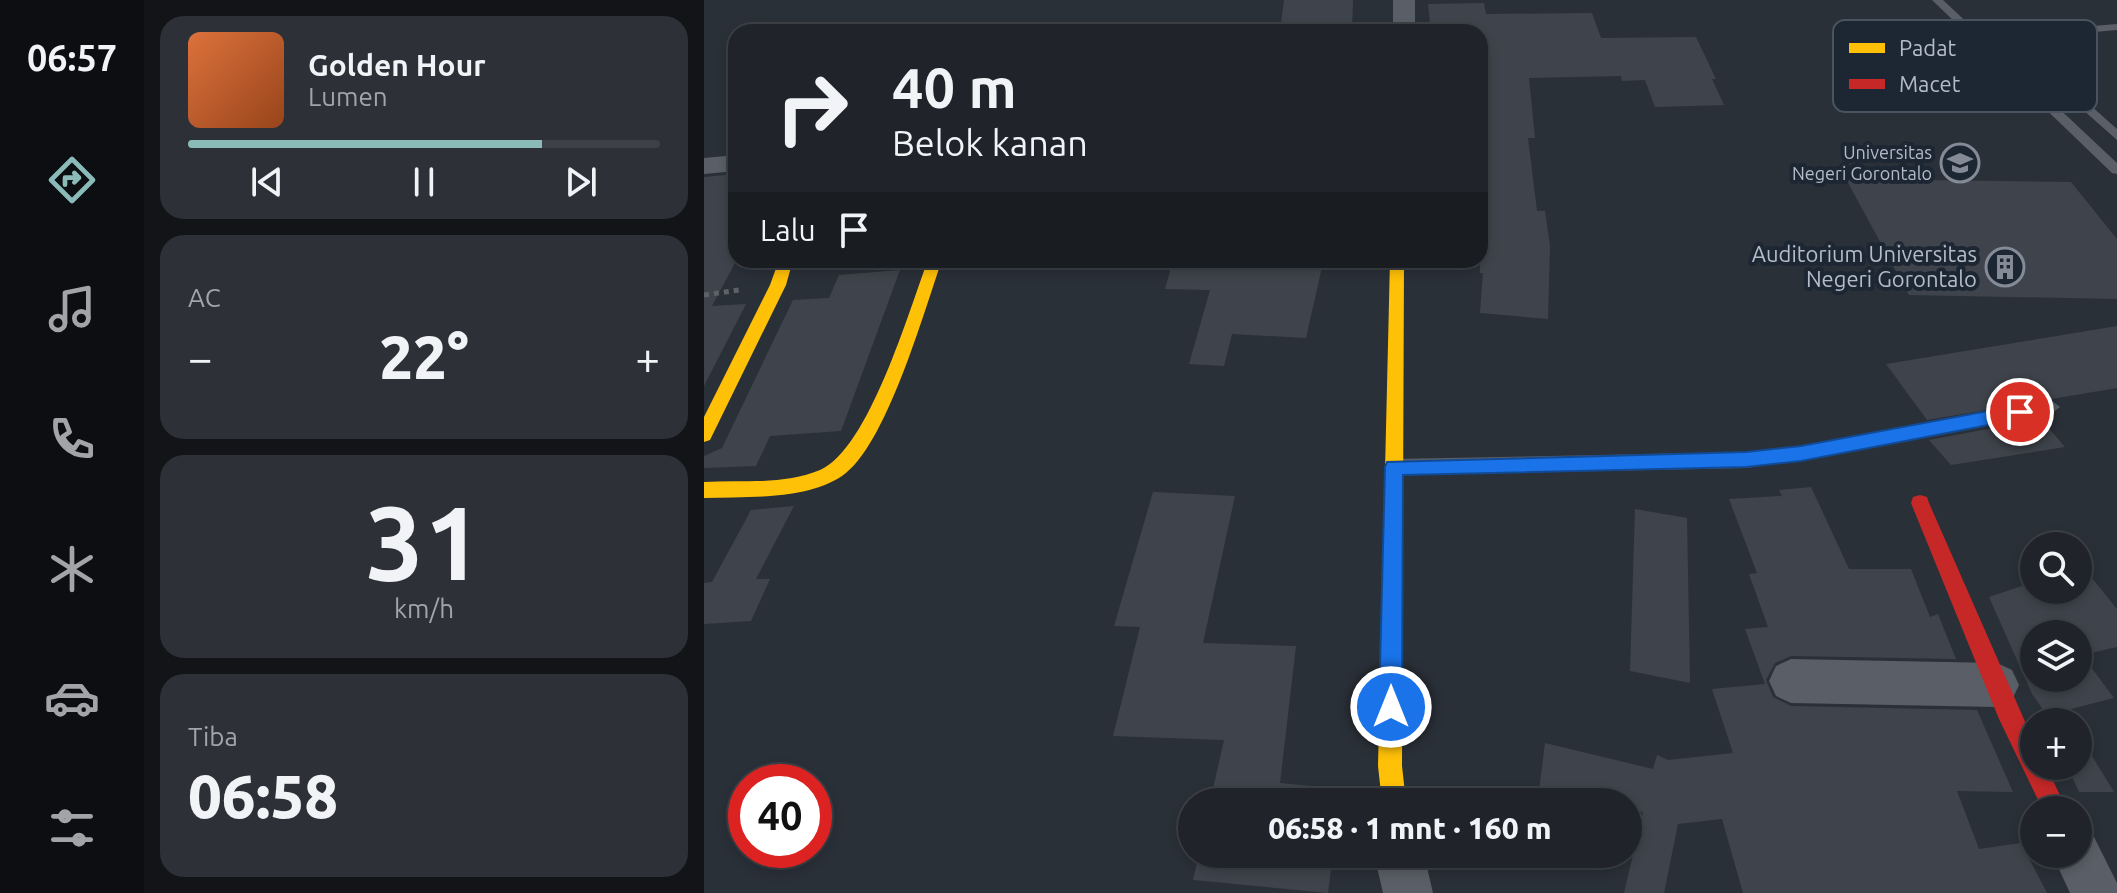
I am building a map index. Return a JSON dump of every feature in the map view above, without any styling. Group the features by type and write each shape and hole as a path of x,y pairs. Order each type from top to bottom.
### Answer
{"street":[{"path":"1404,0 1404,24"},
{"path":"704,166 728,164"},
{"path":"704,435 783,268"},
{"path":"704,490 809,481 836,471 854,456 869,432 932,268"},
{"path":"1393,788 1390,737 1397,268"},
{"path":"1920,503 1997,685 2049,796"},
{"path":"1791,681 1997,685"},
{"path":"1402,868 1408,893"},
{"path":"2084,868 2096,893"}],"lane":[{"path":"1937,0 1958,20"},
{"path":"2097,29 2117,27"},
{"path":"2056,112 2117,170"},
{"path":"2090,112 2117,136"},
{"path":"1394,467 1746,460 1801,453 2051,407"}],"building":[{"path":"1284,0 1353,0 1352,24 1281,24"},
{"path":"1484,3 1486,14 1592,13 1601,38 1696,37 1716,79 1712,79 1724,105 1655,107 1645,80 1622,81 1621,76 1529,78 1535,138 1528,138 1537,211 1545,211 1550,246 1548,319 1480,313 1483,273 1480,273 1480,268 1488,268 1488,24 1430,24 1428,4"},
{"path":"728,175 728,268 732,268 712,306 746,304 704,386 704,177"},
{"name":"Auditorium Universitas Negeri Gorontalo","path":"1846,179 2071,182 2117,239 2117,299 1909,295"},
{"path":"1171,268 1322,268 1306,338 1232,334 1224,366 1189,364 1210,290 1165,289"},
{"path":"900,270 841,431 770,436 756,466 704,468 704,456 722,448 793,300 829,298 839,275"},
{"path":"2117,326 2117,388 1927,420 1886,364"},
{"path":"2041,419 2065,447 1951,465 1929,440"},
{"path":"1811,487 1849,569 1911,569 1930,617 1938,614 1956,659 1791,656 1775,663 1766,680 1773,697 1791,706 1977,710 2013,792 1957,791 1979,849 2020,843 2020,868 2034,868 2047,893 1743,893 1722,819 1678,824 1664,893 1624,893 1630,868 1642,868 1642,788 1539,788 1545,743 1653,769 1657,755 1668,760 1733,753 1712,689 1765,684 1745,629 1768,627 1749,574 1757,573 1729,499 1782,496 1779,490"},
{"path":"1153,492 1235,496 1203,643 1296,646 1280,783 1331,788 1213,788 1224,740 1113,736 1140,627 1114,626"},
{"path":"794,506 756,579 770,579 751,621 704,624 704,583 712,582 751,510"},
{"path":"1635,509 1687,518 1690,683 1630,671"},
{"path":"2092,578 2117,609 2117,647 2092,653 2092,620 2020,620 2020,667 1989,597 2020,587 2020,604 2092,604"},
{"path":"2092,668 2114,698 2075,708 2042,708 2032,694 2092,692"},
{"path":"2092,756 2114,792 2079,792 2073,780 2092,780"},
{"path":"1196,868 1331,868 1328,893 1193,880"}],"traffic: slow":[{"path":"704,435 783,268"},
{"path":"704,490 807,482 837,470 851,457 865,435 893,374 932,268"},
{"path":"1392,788 1390,766 1397,268"}],"traffic: jam":[{"path":"1920,503 2007,711 2048,796"}],"place":[{"name":"Universitas Negeri Gorontalo","path":"1960,163"},
{"name":"Auditorium Universitas Negeri Gorontalo","path":"2005,267"}],"route":[{"path":"1391,707 1394,467 1746,460 1801,453 2020,412"}]}
